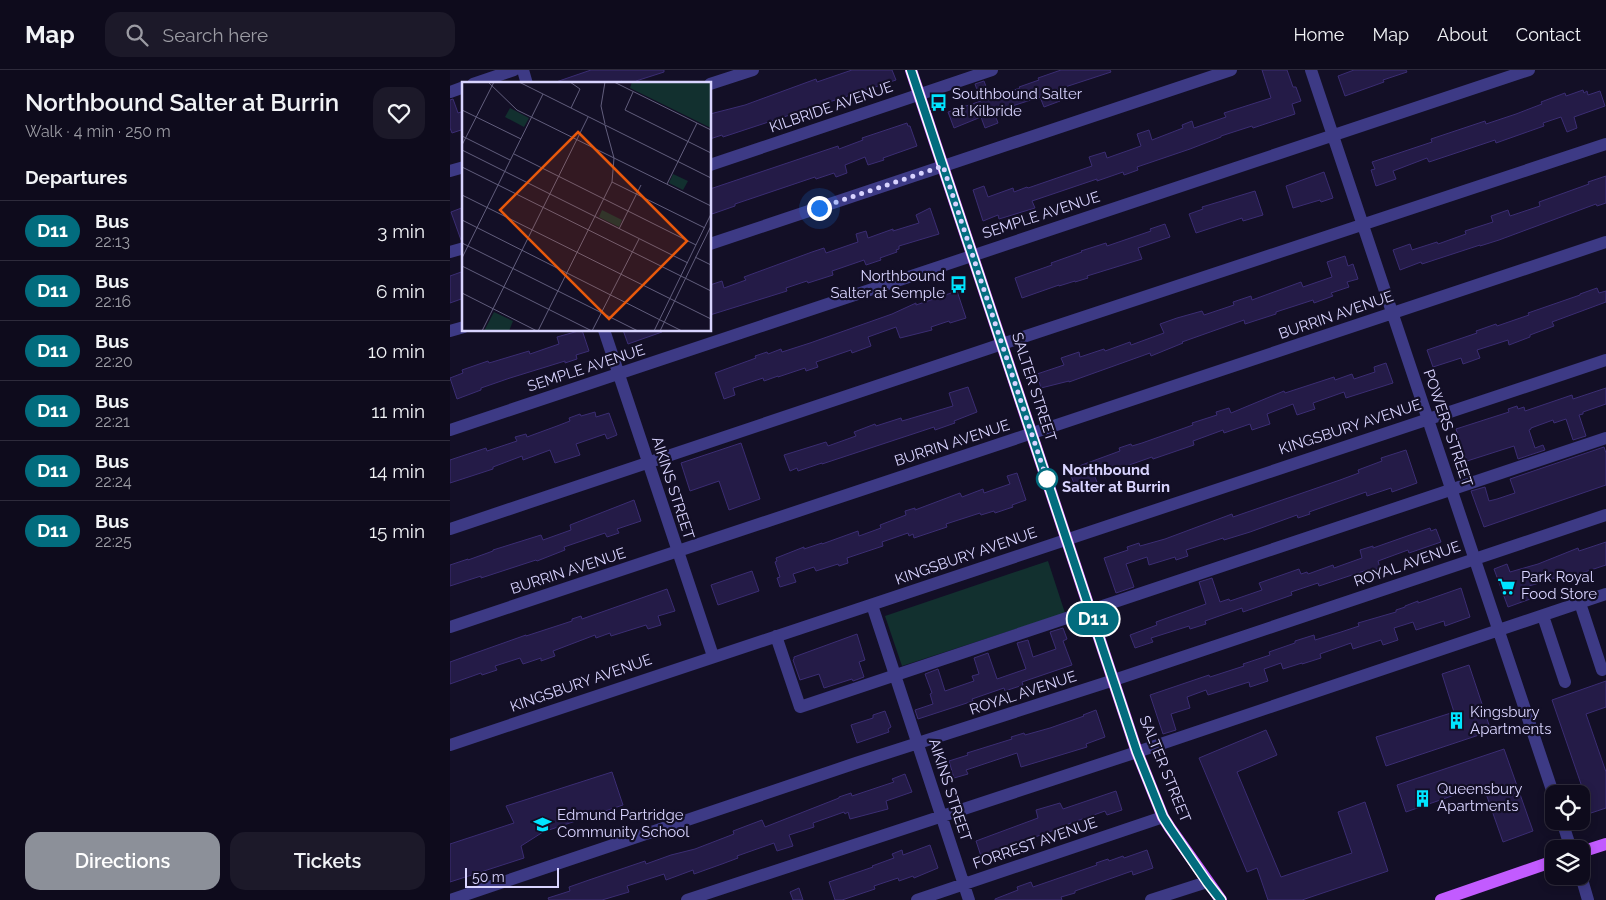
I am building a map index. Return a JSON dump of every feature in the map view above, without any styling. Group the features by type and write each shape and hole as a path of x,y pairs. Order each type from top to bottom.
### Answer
{"main road":[{"name":"SALTER STREET","path":"911,70 1137,752 1163,817 1219,898"},
{"path":"1590,849 1606,844"},
{"path":"1441,900 1545,865"}],"street":[{"path":"479,82 514,70"},
{"path":"711,84 752,70"},
{"name":"KILBRIDE AVENUE","path":"711,165 992,70"},
{"path":"711,244 1231,70"},
{"name":"POWERS STREET","path":"1311,70 1550,785"},
{"name":"SEMPLE AVENUE","path":"450,430 1529,70"},
{"path":"450,92 462,88"},
{"path":"450,529 1606,144"},
{"name":"BURRIN AVENUE","path":"450,627 1606,242"},
{"name":"AIKINS STREET","path":"604,331 712,656"},
{"name":"KINGSBURY AVENUE","path":"450,745 712,656 872,605 1606,360"},
{"path":"776,636 800,707 1606,438"},
{"name":"ROYAL AVENUE","path":"454,899 856,763 1114,680 1606,516"},
{"path":"687,900 1137,752 1606,594"},
{"path":"1580,603 1602,670"},
{"name":"AIKINS STREET","path":"872,605 969,900"},
{"path":"1543,616 1565,682"},
{"name":"FORREST AVENUE","path":"917,900 1163,817"},
{"path":"1151,900 1207,882"},
{"path":"1583,885 1588,900"}],"green space":[{"path":"1048,561 1065,613 902,666 885,616"}],"building":[{"path":"591,70 664,70 664,72 636,82 556,82"},
{"path":"852,70 892,70 896,80 723,137 722,135 711,139 711,114 745,105 816,79 817,82"},
{"path":"1061,70 1110,70 1111,72 1056,90 1060,101 1044,107 1040,97 994,112 998,123 985,128 981,117 954,128 948,112 981,101 975,84 984,81 990,98 1020,88 1039,80 1038,78"},
{"path":"1262,70 1287,70 1293,87 1296,87 1301,101 1292,104 1295,114 1221,136 1137,167 1138,170 1124,175 1123,172 1097,181 1097,179 1032,201 1035,208 999,219 998,215 983,221 973,190 984,186 988,197 1013,188 1014,192 1028,188 1092,166 1089,157 1105,152 1107,158 1141,146 1137,134 1149,130 1152,140 1183,128 1182,125 1192,121 1194,128 1226,117 1224,113 1271,98"},
{"path":"1354,70 1406,70 1407,72 1345,96 1338,76"},
{"path":"1583,90 1584,93 1587,91 1588,95 1600,91 1605,106 1574,117 1577,128 1567,132 1561,117 1543,123 1544,126 1496,143 1495,140 1429,162 1427,158 1393,171 1396,179 1376,186 1371,170 1375,169 1372,162 1432,142 1431,139 1485,121 1486,124 1516,114 1565,93 1566,96"},
{"path":"453,99 458,113 462,112 462,130 452,133 450,128 450,100"},
{"path":"907,123 910,126 917,146 868,165 865,157 845,165 847,173 836,177 834,173 816,179 815,177 735,204 735,206 712,214 711,189 838,146 839,149 863,140 862,138"},
{"path":"1324,172 1333,198 1293,208 1286,186"},
{"path":"1606,176 1606,203 1597,206 1596,204 1499,240 1422,264 1421,262 1400,270 1393,250 1410,244 1412,250 1437,242 1438,244 1466,234 1465,231 1493,222 1491,216 1508,210 1510,216 1540,206 1539,202"},
{"path":"1255,191 1263,215 1243,221 1242,218 1196,233 1189,214 1203,209 1202,207"},
{"path":"462,208 462,240 461,240 451,212"},
{"path":"930,208 939,234 899,246 899,249 896,250 897,252 880,258 881,260 866,265 864,260 832,271 833,275 808,283 807,281 786,288 787,291 711,315 711,285 722,281 724,288 746,280 744,277 812,252 824,248 826,253 858,242 856,234 866,231 868,238 893,229 893,231 919,223 916,215"},
{"path":"1165,224 1170,237 1138,248 1142,259 1022,298 1015,278 1052,265 1051,263 1081,251 1106,243 1107,246 1151,231 1150,229"},
{"path":"1345,256 1348,266 1353,264 1358,279 1347,282 1349,287 1331,293 1333,296 1314,303 1313,300 1245,324 1244,320 1182,342 1151,356 1150,353 1069,382 1041,388 1037,374 1064,365 1061,358 1079,352 1080,357 1130,342 1131,345 1164,333 1160,324 1177,318 1202,311 1204,315 1234,305 1233,302 1251,296 1252,300 1301,282 1303,287 1332,277 1327,262"},
{"path":"462,272 462,299 450,303 450,276"},
{"path":"1597,288 1599,293 1606,291 1606,302 1552,322 1554,326 1509,345 1508,340 1477,350 1480,358 1463,364 1461,358 1433,367 1427,350 1477,333 1476,331 1496,324 1497,326 1529,315 1528,313"},
{"path":"957,291 966,318 950,323 949,321 931,327 932,330 900,338 896,327 868,337 871,346 852,353 851,350 816,362 818,367 806,371 805,368 764,381 763,378 733,388 735,395 724,399 715,373 756,358 755,356 781,349 782,352 810,343 892,314 916,303 916,305"},
{"path":"582,331 589,351 576,355 577,359 510,378 457,399 450,378 463,373 462,370 488,361 489,363 529,351 530,354 559,344 557,337"},
{"path":"623,331 662,331 662,332 628,344"},
{"path":"1386,363 1393,383 1346,398 1344,392 1313,403 1315,409 1297,415 1293,404 1267,414 1270,424 1252,430 1250,424 1224,433 1223,430 1193,441 1194,445 1095,477 1097,482 1076,489 1070,473 1080,470 1079,466 1120,451 1119,448 1142,443 1193,425 1192,423 1217,415 1216,412 1229,408 1231,413 1284,391 1285,393 1334,377 1335,380 1352,374 1354,379 1375,372 1374,367"},
{"path":"968,387 977,412 954,421 955,423 935,430 934,427 798,471 797,468 790,471 784,455 826,442 828,446 856,436 854,432 875,424 876,426 901,418 902,421 953,406 949,393"},
{"path":"1606,388 1606,404 1579,415 1586,436 1573,440 1566,419 1554,423 1553,420 1529,430 1535,448 1543,445 1545,450 1518,459 1514,446 1467,461 1456,429 1509,412 1508,409 1517,406 1518,409 1524,407 1525,411 1572,395 1573,399"},
{"path":"595,412 596,417 609,413 617,435 607,439 605,434 576,444 580,455 555,463 550,450 523,460 522,456 493,467 493,469 450,483 450,460 486,448 487,451 517,441 515,437 526,434 527,437 570,421 569,418"},
{"path":"741,443 760,499 729,510 719,481 690,491 681,463"},
{"path":"1604,447 1606,453 1606,485 1484,527 1471,491 1485,487 1489,501 1497,499 1515,493 1510,479"},
{"path":"1406,450 1417,483 1392,492 1391,488 1367,496 1366,492 1309,512 1310,514 1298,518 1297,515 1250,532 1224,540 1223,538 1186,550 1188,556 1176,560 1175,557 1149,565 1147,557 1126,564 1134,587 1116,593 1104,558 1128,550 1127,547 1139,543 1140,546 1165,539 1232,514 1233,517 1340,480 1359,473 1358,470 1382,461 1381,458"},
{"path":"1017,473 1026,500 1012,505 1013,507 995,513 994,511 981,515 980,513 946,524 947,527 914,538 913,534 909,536 908,533 882,542 883,546 847,558 848,563 816,571 814,567 793,574 796,582 780,587 777,578 780,577 775,562 777,561 776,558 804,547 804,549 822,544 858,531 859,536 881,528 880,525 906,515 905,511 915,508 915,510 960,493 962,497 983,489 984,493 1010,484 1007,476"},
{"path":"634,500 641,521 617,529 619,533 607,537 605,533 564,547 565,550 537,561 450,586 450,565 541,535 543,540 571,530 570,525"},
{"path":"1430,528 1431,531 1436,529 1441,542 1409,553 1408,550 1378,561 1380,568 1368,572 1367,570 1319,586 1318,583 1291,592 1292,595 1243,612 1242,608 1205,621 1206,624 1190,629 1189,626 1151,638 1153,642 1135,648 1130,635 1157,625 1156,622 1206,604 1199,582 1212,578 1220,602 1229,599 1230,601 1262,590 1259,583 1299,569 1301,574 1307,572 1308,574 1333,565 1334,568 1362,558 1360,550 1373,546 1373,548"},
{"path":"1606,542 1606,565 1560,580 1559,577 1529,586 1533,598 1508,607 1494,569 1507,564 1510,572 1538,564 1578,548 1579,551"},
{"path":"752,571 759,591 718,605 711,585"},
{"path":"1461,588 1470,617 1445,626 1444,621 1416,630 1413,622 1394,628 1398,640 1383,645 1381,640 1353,649 1351,643 1320,654 1321,658 1302,664 1283,669 1281,663 1264,669 1268,681 1250,687 1249,682 1208,695 1206,690 1187,697 1190,708 1171,714 1176,730 1163,734 1150,695 1209,675 1210,677 1244,666 1243,664 1270,655 1269,652 1295,643 1295,641 1314,635 1315,640 1341,632 1359,626 1358,623 1396,612 1396,610 1418,601 1418,603"},
{"path":"667,589 675,611 658,616 661,625 648,629 646,625 611,636 610,633 596,638 595,635 553,651 555,656 541,661 541,658 523,664 520,658 495,666 497,670 482,675 481,673 450,684 450,662 572,621 572,619 581,616 582,619"},
{"path":"1063,628 1067,639 1063,641 1072,665 1022,682 1023,685 1005,691 1004,688 972,699 973,701 918,719 915,710 933,704 930,694 932,693 925,674 938,669 945,691 974,681 972,676 979,674 974,658 988,653 997,679 1026,669 1017,643 1028,640 1033,657 1056,649 1050,632"},
{"path":"857,634 865,660 859,662 864,677 824,688 819,674 800,680 793,660 794,657"},
{"name":"Kingsbury Apartments","path":"1469,665 1491,731 1386,766 1376,737 1454,712 1442,674"},
{"path":"1606,681 1606,707 1586,714 1606,772 1606,808 1591,813 1590,785 1581,785 1552,700"},
{"path":"1096,710 1105,737 1086,744 1087,747 1021,767 1017,753 966,770 968,774 954,778 949,761 968,755 967,753 1012,739 1011,737 1050,728"},
{"path":"885,711 891,727 888,729 889,732 857,743 851,725 873,718 873,715"},
{"path":"1266,730 1277,755 1237,772 1281,877 1352,853 1338,812 1365,802 1388,871 1302,900 1268,900 1257,868 1247,872 1199,758"},
{"name":"Queensbury Apartments","path":"1504,749 1533,831 1503,842 1483,785 1406,812 1397,785"},
{"path":"612,772 623,805 543,832 521,846 524,858 450,882 450,844 514,823 506,806"},
{"path":"905,774 912,792 886,801 888,809 850,819 848,812 845,814 844,812 813,823 814,827 789,835 793,846 777,851 774,843 694,874 693,870 666,880 664,874 627,886 629,892 602,900 549,900 548,898 570,891 569,887 645,861 646,864 695,849 734,834 733,831 762,820 765,827 839,797 851,793 852,796 894,782 892,779"},
{"path":"1116,791 1122,810 1107,815 1105,811 1028,841 981,856 976,841 1038,818 1036,810 1060,803 1063,809"},
{"path":"930,845 938,868 914,878 913,876 899,881 898,878 874,886 875,889 842,900 835,900 829,882 894,858 892,854 902,850 903,855"},
{"path":"1147,850 1153,868 1133,875 1132,871 1075,891 1075,893 1061,897 1062,900 995,900 1018,890 1017,887 1031,882 1033,887 1097,865 1096,863 1108,859 1109,861 1123,856 1124,858"},
{"path":"799,888 803,900 793,900 790,892"}],"bus line":[{"name":"D11","path":"911,70 1137,752 1163,817 1221,900"}],"place":[{"name":"Southbound Salter at Kilbride","path":"938,103"},
{"name":"Northbound Salter at Semple","path":"959,285"},
{"name":"Northbound Salter at Burrin","path":"1047,479"},
{"name":"Park Royal Food Store","path":"1507,586"},
{"name":"Kingsbury Apartments","path":"1456,721"},
{"name":"Queensbury Apartments","path":"1423,798"},
{"name":"Edmund Partridge Community School","path":"543,824"}],"route":[{"path":"819,208 943,166 1049,486 1047,479"}]}
